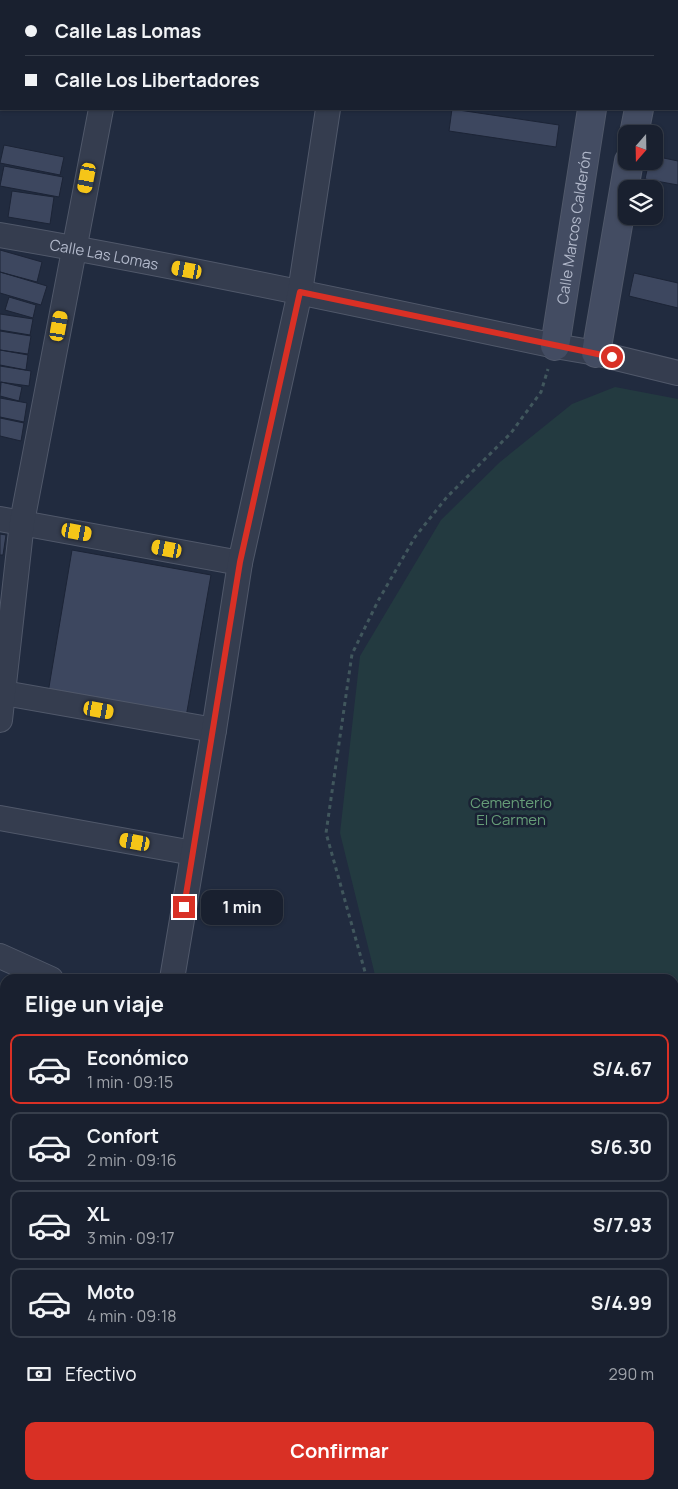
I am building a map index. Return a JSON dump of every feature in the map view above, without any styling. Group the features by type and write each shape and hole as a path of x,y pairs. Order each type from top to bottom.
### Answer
{"street":[{"path":"0,720 4,693 11,520 73,248 101,110"},
{"path":"173,974 240,562 300,292 328,110"},
{"name":"Calle Marcos Calderón","path":"555,346 592,110"},
{"path":"636,125 639,110"},
{"path":"596,353 628,170"},
{"name":"Calle Las Lomas","path":"0,235 300,292 596,353 678,373"},
{"path":"11,520 240,562"},
{"path":"4,693 214,730"},
{"path":"0,818 193,853"},
{"path":"0,956 21,972"}],"path":[{"path":"366,974 326,832 352,654 378,600 415,537 447,497 510,433 541,392 555,346"}],"green space":[{"name":"Cementerio El Carmen","path":"615,387 678,399 678,974 375,974 340,833 360,656 441,520 500,462 572,404"}],"building":[{"path":"452,110 559,125 556,147 449,131"},
{"path":"4,145 64,157 60,175 0,163"},
{"path":"663,158 678,161 678,185 663,182 663,180 645,179 647,170 663,170"},
{"path":"4,166 63,177 59,197 0,186"},
{"path":"12,191 54,197 50,224 8,217"},
{"path":"0,250 42,262 37,282 0,272"},
{"path":"0,272 47,286 41,305 0,293"},
{"path":"634,273 678,283 678,308 629,296"},
{"path":"9,297 36,305 33,318 5,310"},
{"path":"0,314 33,319 30,335 0,330"},
{"path":"0,331 31,336 28,354 0,350"},
{"path":"0,350 28,355 26,370 0,365"},
{"path":"0,366 31,371 29,386 0,382"},
{"path":"1,382 22,387 19,401 0,396"},
{"path":"0,398 27,403 24,422 0,417"},
{"path":"0,418 24,423 21,441 0,436"},
{"path":"0,534 6,535 3,555 0,555"},
{"path":"72,550 211,575 186,717 48,693"}],"route":[{"path":"184,907 240,562 300,292 612,357"}]}
